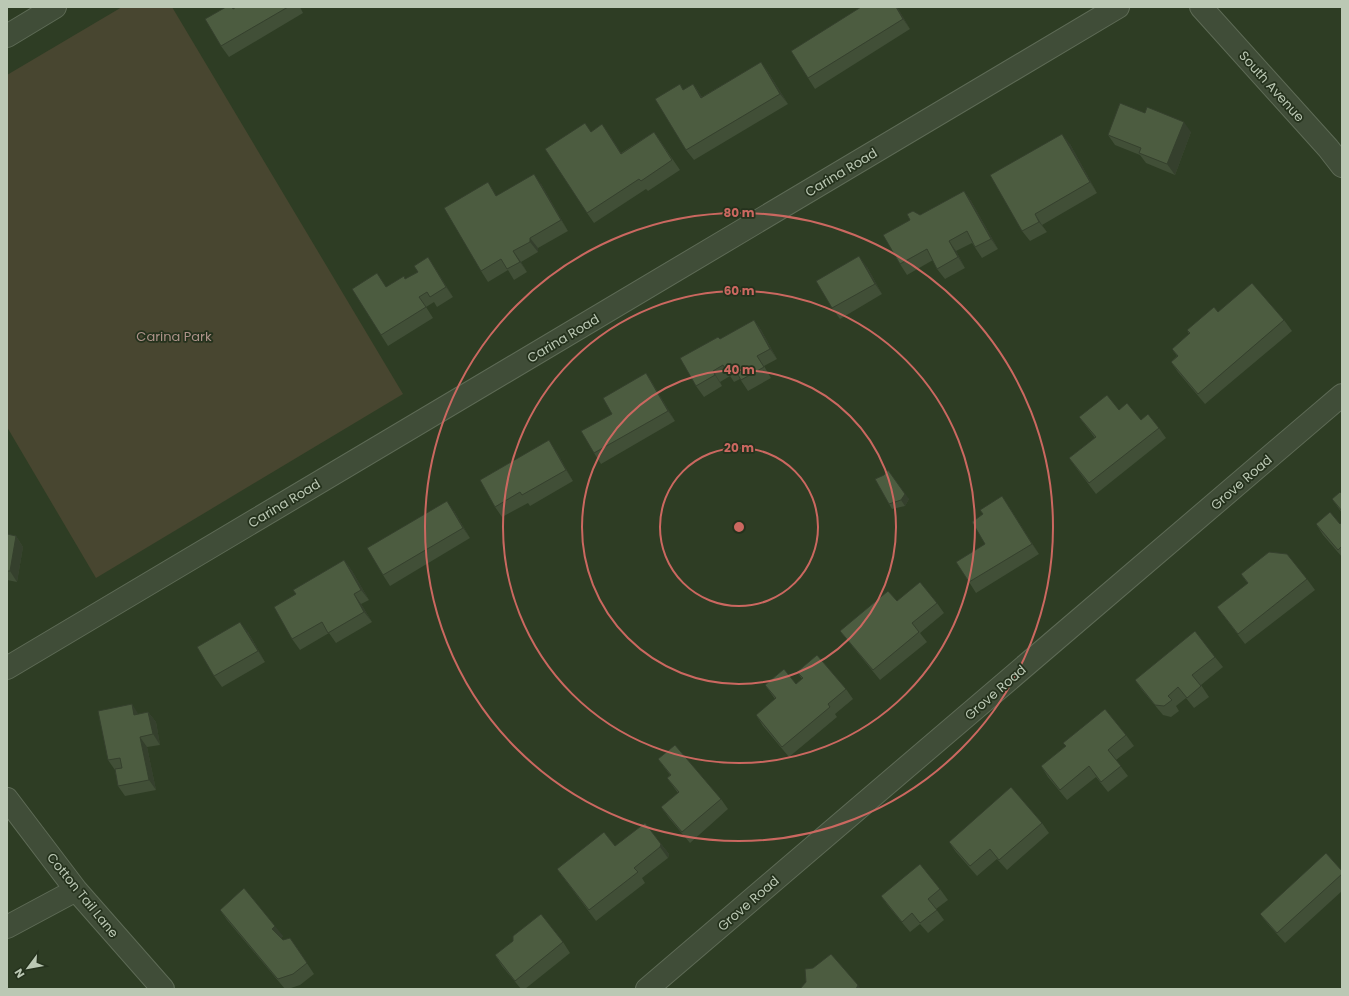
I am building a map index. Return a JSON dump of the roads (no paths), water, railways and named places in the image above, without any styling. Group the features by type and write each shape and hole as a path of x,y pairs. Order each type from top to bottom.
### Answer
{"street":[{"path":"7,36 55,7"},
{"name":"Carina Road","path":"7,668 1118,7"},
{"name":"South Avenue","path":"1201,7 1335,142 1342,166"},
{"name":"Grove Road","path":"648,989 1342,395"},
{"name":"Cotton Tail Lane","path":"7,799 76,890 163,989"},
{"path":"7,927 76,890"}],"park label":[{"name":"Carina Park","path":"174,336"}]}
